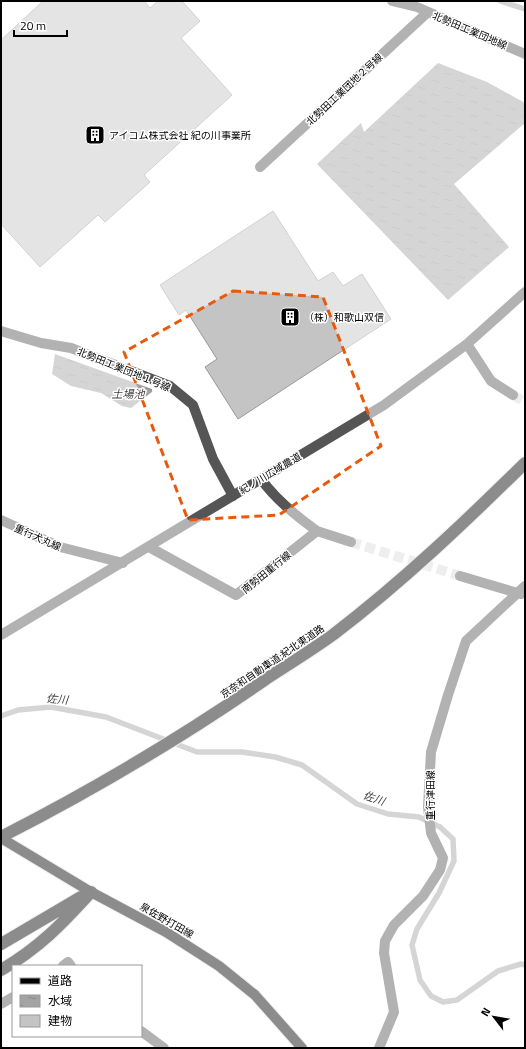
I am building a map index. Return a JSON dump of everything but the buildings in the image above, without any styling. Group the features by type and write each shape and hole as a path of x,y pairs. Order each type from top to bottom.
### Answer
{"highway":[{"name":"京奈和自動車道;紀北東道路","path":"1,838 137,763 210,718 333,634 400,580 462,525 525,463"},
{"path":"1,944 91,892"},
{"path":"1,970 26,956 60,926 91,892"}],"main road":[{"name":"泉佐野打田線","path":"1,838 91,892 166,932 218,966 255,995 302,1048"}],"street":[{"name":"北勢田工業団地線","path":"392,1 419,4 428,12 525,54"},
{"name":"北勢田工業団地２号線","path":"260,167 428,12"},
{"name":"紀ノ川広域農道","path":"1,636 384,406 467,344 525,292"},
{"name":"北勢田工業団地１号線","path":"1,331 41,343 71,348 170,386 193,405 213,459 233,496"},
{"path":"467,344 491,381 513,395"},
{"path":"261,479 271,493 299,519 316,531 351,542"},
{"name":"重行犬丸線","path":"1,520 60,547 123,563"},
{"name":"南勢田重行線","path":"149,548 236,595 316,531"},
{"path":"460,576 520,594 525,586"},
{"name":"重行津田線","path":"379,1048 394,1012 384,953 385,941 394,925 422,896 440,870 443,858 430,833 428,807 431,752 448,695 466,641 520,594"},
{"path":"1,1004 12,998"},
{"path":"142,1032 164,1048"}],"highlighted area":[{"path":"233,291 323,297 381,446 279,515 188,520 124,352"}],"water":[{"path":"438,63 487,82 525,103 525,123 454,184 509,247 448,300 317,164 361,123 364,132"},
{"name":"土場池","path":"55,354 152,389 152,392 131,408 122,406 101,393 71,386 52,374"}],"waterway":[{"path":"500,1 525,9"},
{"name":"佐川","path":"1,716 18,710 51,707 106,717 197,752 242,752 275,757 302,765 357,804 388,814 419,817 440,827 453,839 454,861 439,893 417,929 412,945 420,980 431,996 443,1002 457,1000 498,971 521,964 525,965"}],"tunnel":[{"path":"513,395 525,402"},
{"path":"351,542 460,576"}],"place":[{"name":"アイコム株式会社 紀の川事業所","path":"95,135"},
{"name":"（株）和歌山双信","path":"290,317"}]}
